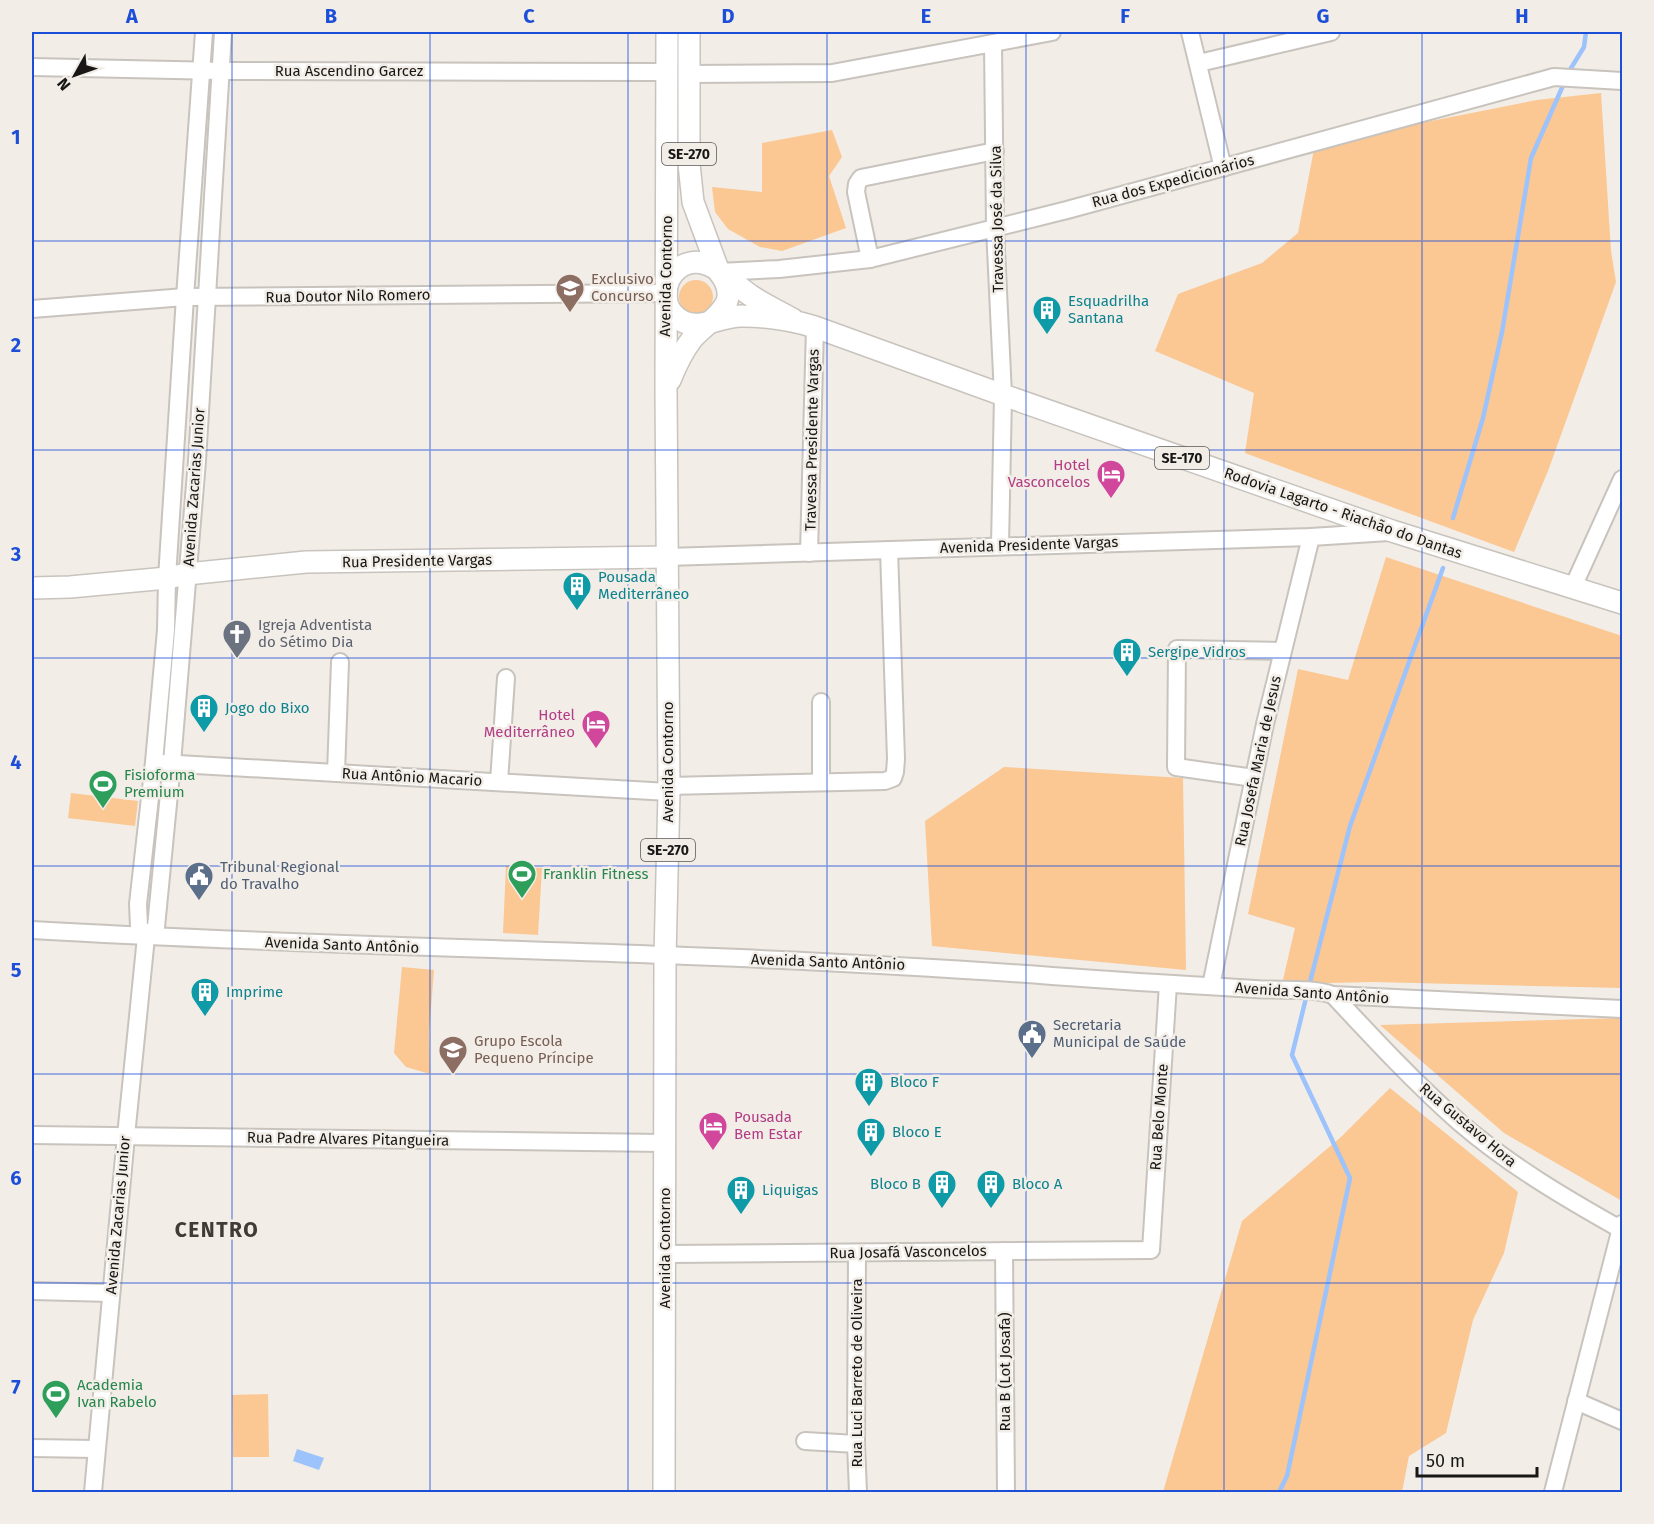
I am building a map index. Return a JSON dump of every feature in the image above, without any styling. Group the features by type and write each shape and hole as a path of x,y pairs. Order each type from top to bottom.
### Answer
{"main road":[{"name":"Avenida Contorno","path":"664,1492 665,957 669,789 666,389 667,32"},
{"name":"Avenida Contorno","path":"689,32 689,164 693,202 719,272"},
{"path":"688,263 708,264 750,295 794,320 740,315 696,325 677,318 671,311 667,303 667,283 679,267 688,263"},
{"path":"666,389 682,351 701,329 723,312 728,301 728,289 719,272"},
{"name":"Rodovia Lagarto - Riachão do Dantas","path":"794,320 1392,531 1623,603"},
{"name":"Rua Presidente Vargas","path":"32,588 70,587 306,562 667,556"}],"street":[{"name":"Avenida Zacarias Junior","path":"146,937 156,927 172,763 185,297 204,32"},
{"name":"Avenida Zacarias Junior","path":"93,1492 146,937 140,927 138,904 166,630 177,576 207,298 223,32"},
{"path":"689,74 832,73 1052,32"},
{"path":"1190,32 1223,168"},
{"path":"1199,63 1331,32"},
{"name":"Travessa José da Silva","path":"993,44 995,228 1002,395 1000,546"},
{"name":"Rua Ascendino Garcez","path":"32,67 221,71 666,72"},
{"name":"Rua dos Expedicionários","path":"719,272 779,269 870,259 1223,168 1554,77 1623,81"},
{"path":"870,259 856,192 861,178 995,151"},
{"name":"Rua Doutor Nilo Romero","path":"32,309 185,297 666,293"},
{"name":"Travessa Presidente Vargas","path":"809,553 815,327"},
{"path":"1573,587 1619,499 1623,479"},
{"name":"Avenida Presidente Vargas","path":"667,556 1311,537 1392,531"},
{"name":"Rua Josefa Maria de Jesus","path":"1211,986 1282,651 1311,537"},
{"name":"Rua Antônio Macario","path":"154,762 499,782 669,789 821,781 885,781 894,776 896,759 889,550"},
{"path":"1254,778 1176,767 1177,649 1282,651"},
{"path":"336,773 340,662"},
{"path":"499,782 506,678"},
{"path":"821,702 821,781"},
{"name":"Avenida Santo Antônio","path":"32,930 146,937 665,957 790,959 1277,991 1319,991 1333,995 1623,1009"},
{"name":"Rua Belo Monte","path":"1151,1250 1168,984"},
{"name":"Rua Gustavo Hora","path":"1333,995 1410,1077 1460,1123 1557,1194 1622,1228"},
{"name":"Rua Padre Alvares Pitangueira","path":"32,1135 664,1143"},
{"path":"1553,1492 1622,1228"},
{"name":"Rua Josafá Vasconcelos","path":"666,1254 1151,1250"},
{"name":"Rua B (Lot Josafa)","path":"1004,1251 1006,1492"},
{"name":"Rua Luci Barreto de Oliveira","path":"857,1254 858,1492"},
{"path":"32,1291 111,1293"},
{"path":"1576,1401 1623,1421"},
{"path":"806,1441 856,1444"},
{"path":"32,1448 96,1449"}],"shaded area":[{"path":"1601,93 1611,251 1616,282 1548,471 1514,552 1245,453 1254,393 1155,351 1178,294 1262,263 1298,233 1315,144 1537,100"},
{"path":"832,130 842,157 829,176 846,228 782,251 760,247 728,229 715,212 712,187 762,192 762,143"},
{"path":"696,280 708,285 713,297 708,309 696,314 684,309 679,297 684,285"},
{"path":"1386,557 1622,636 1622,988 1374,982 1282,984 1295,928 1248,914 1298,669 1348,680"},
{"path":"1004,767 1183,778 1186,970 932,946 925,821"},
{"name":"Fisioforma Premium","path":"71,793 138,801 135,826 68,818"},
{"name":"Franklin Fitness","path":"506,866 542,868 538,935 503,933"},
{"path":"402,967 434,970 429,1033 430,1074 406,1067 394,1053"},
{"path":"1622,1018 1622,1201 1504,1133 1380,1025"},
{"path":"1390,1088 1518,1192 1504,1253 1473,1320 1446,1433 1409,1456 1402,1492 1163,1492 1242,1221 1341,1137"},
{"path":"268,1394 269,1457 233,1457 232,1395"}],"water":[{"path":"297,1449 324,1458 319,1470 293,1461"}],"waterway":[{"path":"1568,73 1584,47 1586,32"},
{"path":"1453,518 1483,418 1502,332 1531,158 1565,81"},
{"path":"1310,982 1350,826 1443,568"},
{"path":"1279,1492 1287,1476 1350,1178 1292,1055 1306,998"}],"place":[{"name":"Exclusivo Concurso","path":"570,314"},
{"name":"Esquadrilha Santana","path":"1047,336"},
{"name":"Hotel Vasconcelos","path":"1111,500"},
{"name":"Pousada Mediterrâneo","path":"577,612"},
{"name":"Igreja Adventista do Sétimo Dia","path":"237,660"},
{"name":"Sergipe Vidros","path":"1127,678"},
{"name":"Jogo do Bixo","path":"204,734"},
{"name":"Hotel Mediterrâneo","path":"596,750"},
{"name":"Fisioforma Premium","path":"103,810"},
{"name":"Franklin Fitness","path":"522,900"},
{"name":"Tribunal Regional do Travalho","path":"199,902"},
{"name":"Imprime","path":"205,1018"},
{"name":"Secretaria Municipal de Saúde","path":"1032,1060"},
{"name":"Grupo Escola Pequeno Príncipe","path":"453,1076"},
{"name":"Bloco F","path":"869,1108"},
{"name":"Pousada Bem Estar","path":"713,1152"},
{"name":"Bloco E","path":"871,1158"},
{"name":"Bloco B","path":"942,1210"},
{"name":"Bloco A","path":"991,1210"},
{"name":"Liquigas","path":"741,1216"},
{"name":"Academia Ivan Rabelo","path":"56,1420"}],"district":[{"name":"CENTRO","path":"217,1230"}]}
